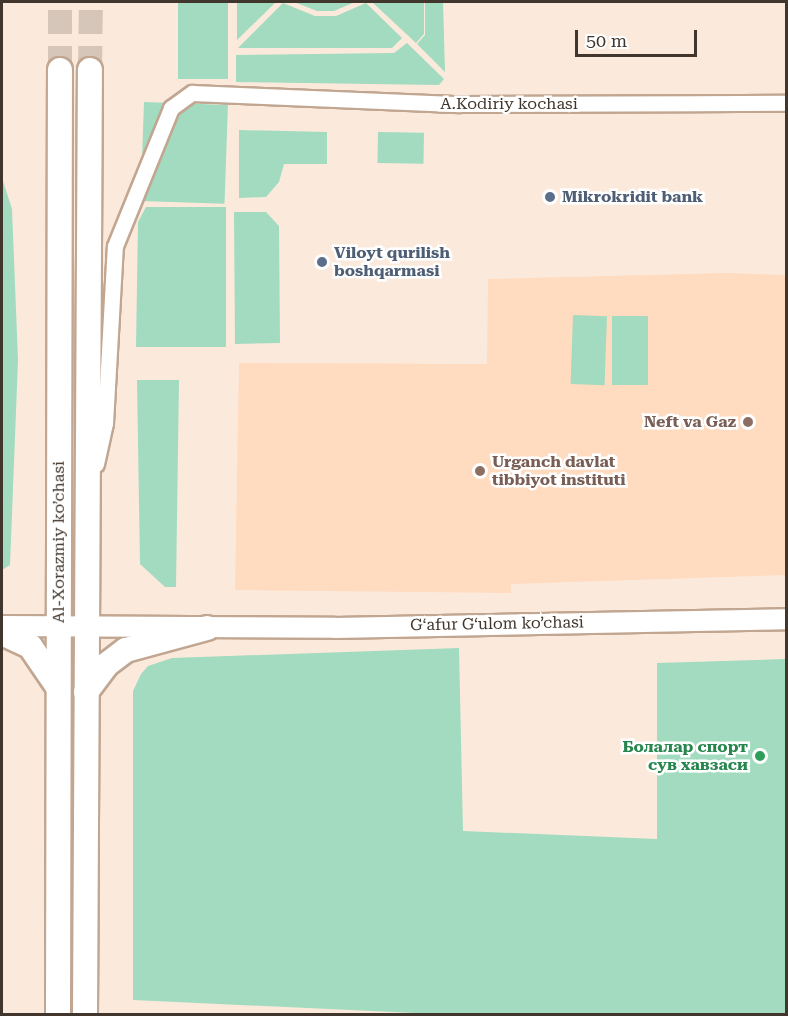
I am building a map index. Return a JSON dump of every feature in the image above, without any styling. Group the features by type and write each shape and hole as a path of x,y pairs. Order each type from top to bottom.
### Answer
{"main road":[{"name":"Al-Xorazmiy ko’chasi","path":"58,1014 60,70"},
{"name":"Al-Xorazmiy ko’chasi","path":"85,1014 90,70"},
{"path":"86,692 106,665 126,650 207,628"},
{"path":"2,633 30,646 59,688"}],"street":[{"name":"A.Kodiriy kochasi","path":"87,505 105,423 115,246 124,218 171,108 192,93 486,105 786,103"},
{"name":"Gʻafur Gʻulom ko’chasi","path":"2,626 207,628 786,619"}],"shaded area":[{"name":"Urganch davlat tibbiyot instituti","path":"727,273 786,275 786,575 511,584 511,593 235,590 239,363 487,364 488,279"}],"green space":[{"path":"178,2 228,2 228,79 178,79"},
{"path":"237,2 276,2 237,40"},
{"path":"294,2 355,2 334,11 317,11"},
{"path":"372,2 424,2 424,34 416,43"},
{"path":"425,2 443,2 445,72 417,44 425,35"},
{"path":"283,3 315,16 336,16 366,3 402,38 392,48 238,48"},
{"path":"407,43 444,79 439,85 236,82 236,55 394,53"},
{"path":"144,102 228,105 224,204 141,201"},
{"path":"239,130 327,132 327,164 284,164 279,182 266,197 239,198"},
{"path":"378,132 424,133 423,164 377,163"},
{"path":"2,178 12,209 18,360 10,565 2,570"},
{"path":"146,207 226,207 226,347 136,347 138,222"},
{"path":"234,212 266,212 279,226 280,343 235,344"},
{"path":"573,315 607,316 605,385 571,384"},
{"path":"612,316 648,316 648,385 612,385"},
{"path":"137,380 179,380 176,587 165,587 140,564"},
{"path":"459,648 463,831 657,839 657,663 786,659 786,1014 436,1014 133,1000 133,691 141,674 148,666 172,658"}],"tunnel":[{"path":"60,2 60,70"},
{"path":"90,70 91,2"}],"place":[{"name":"Mikrokridit bank","path":"550,197"},
{"name":"Viloyt qurilish boshqarmasi","path":"322,262"},
{"name":"Neft va Gaz","path":"748,422"},
{"name":"Urganch davlat tibbiyot instituti","path":"480,471"},
{"name":"Болалар спорт сув хавзаси","path":"760,756"}]}
